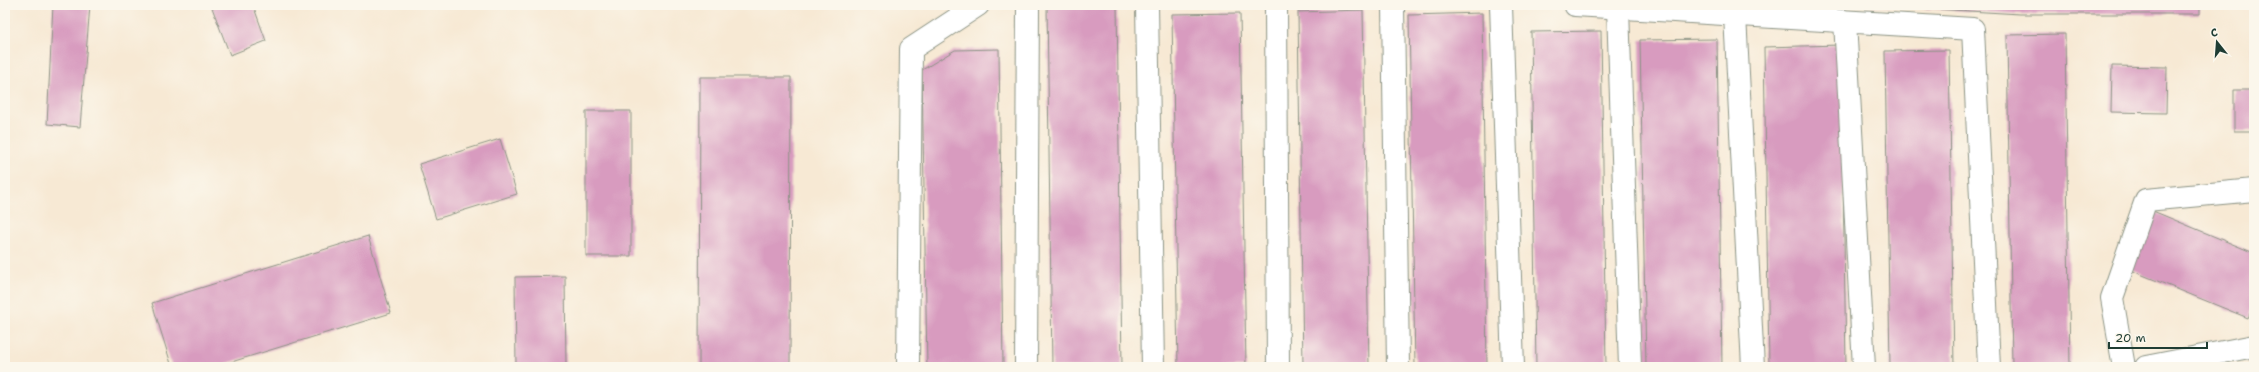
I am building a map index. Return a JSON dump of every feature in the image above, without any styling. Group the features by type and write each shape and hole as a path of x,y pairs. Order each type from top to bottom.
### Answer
{"lane":[{"path":"908,367 911,50 978,5"},
{"path":"1026,367 1028,5"},
{"path":"1147,5 1153,367"},
{"path":"1276,5 1278,367"},
{"path":"1393,5 1398,367"},
{"path":"1500,5 1513,367"},
{"path":"1575,5 1973,29 1989,367"},
{"path":"1618,8 1630,367"},
{"path":"1735,15 1753,367"},
{"path":"1845,21 1864,367"},
{"path":"2124,367 2112,298 2146,200 2254,190"},
{"path":"2146,367 2254,346"}],"building":[{"path":"53,5 90,5 80,127 47,124"},
{"path":"211,5 253,5 266,41 230,55"},
{"path":"1047,5 1117,5 1122,367 1052,367"},
{"path":"1865,5 2200,5 2200,14 2020,14"},
{"path":"1363,10 1369,367 1303,367 1298,12"},
{"path":"1240,13 1246,367 1178,367 1172,14"},
{"path":"1482,13 1487,367 1415,367 1409,15"},
{"path":"1601,31 1606,367 1536,367 1531,32"},
{"path":"2065,34 2070,367 2012,367 2007,35"},
{"path":"2252,37 2254,37 2254,61 2253,61"},
{"path":"1717,39 1722,367 1646,367 1640,40"},
{"path":"1841,45 1846,367 1769,367 1764,47"},
{"path":"999,49 1003,367 927,367 922,70 955,50"},
{"path":"1949,50 1954,367 1890,367 1885,51"},
{"path":"2112,66 2167,67 2166,113 2111,112"},
{"path":"700,77 791,77 790,367 699,367"},
{"path":"2234,90 2254,90 2254,131 2234,131"},
{"path":"586,111 631,111 631,256 586,256"},
{"path":"500,139 517,194 436,219 419,164"},
{"path":"2153,211 2254,253 2254,305 2248,318 2128,269"},
{"path":"368,236 391,313 215,367 172,367 152,303"},
{"path":"565,276 566,367 516,367 515,277"}]}
